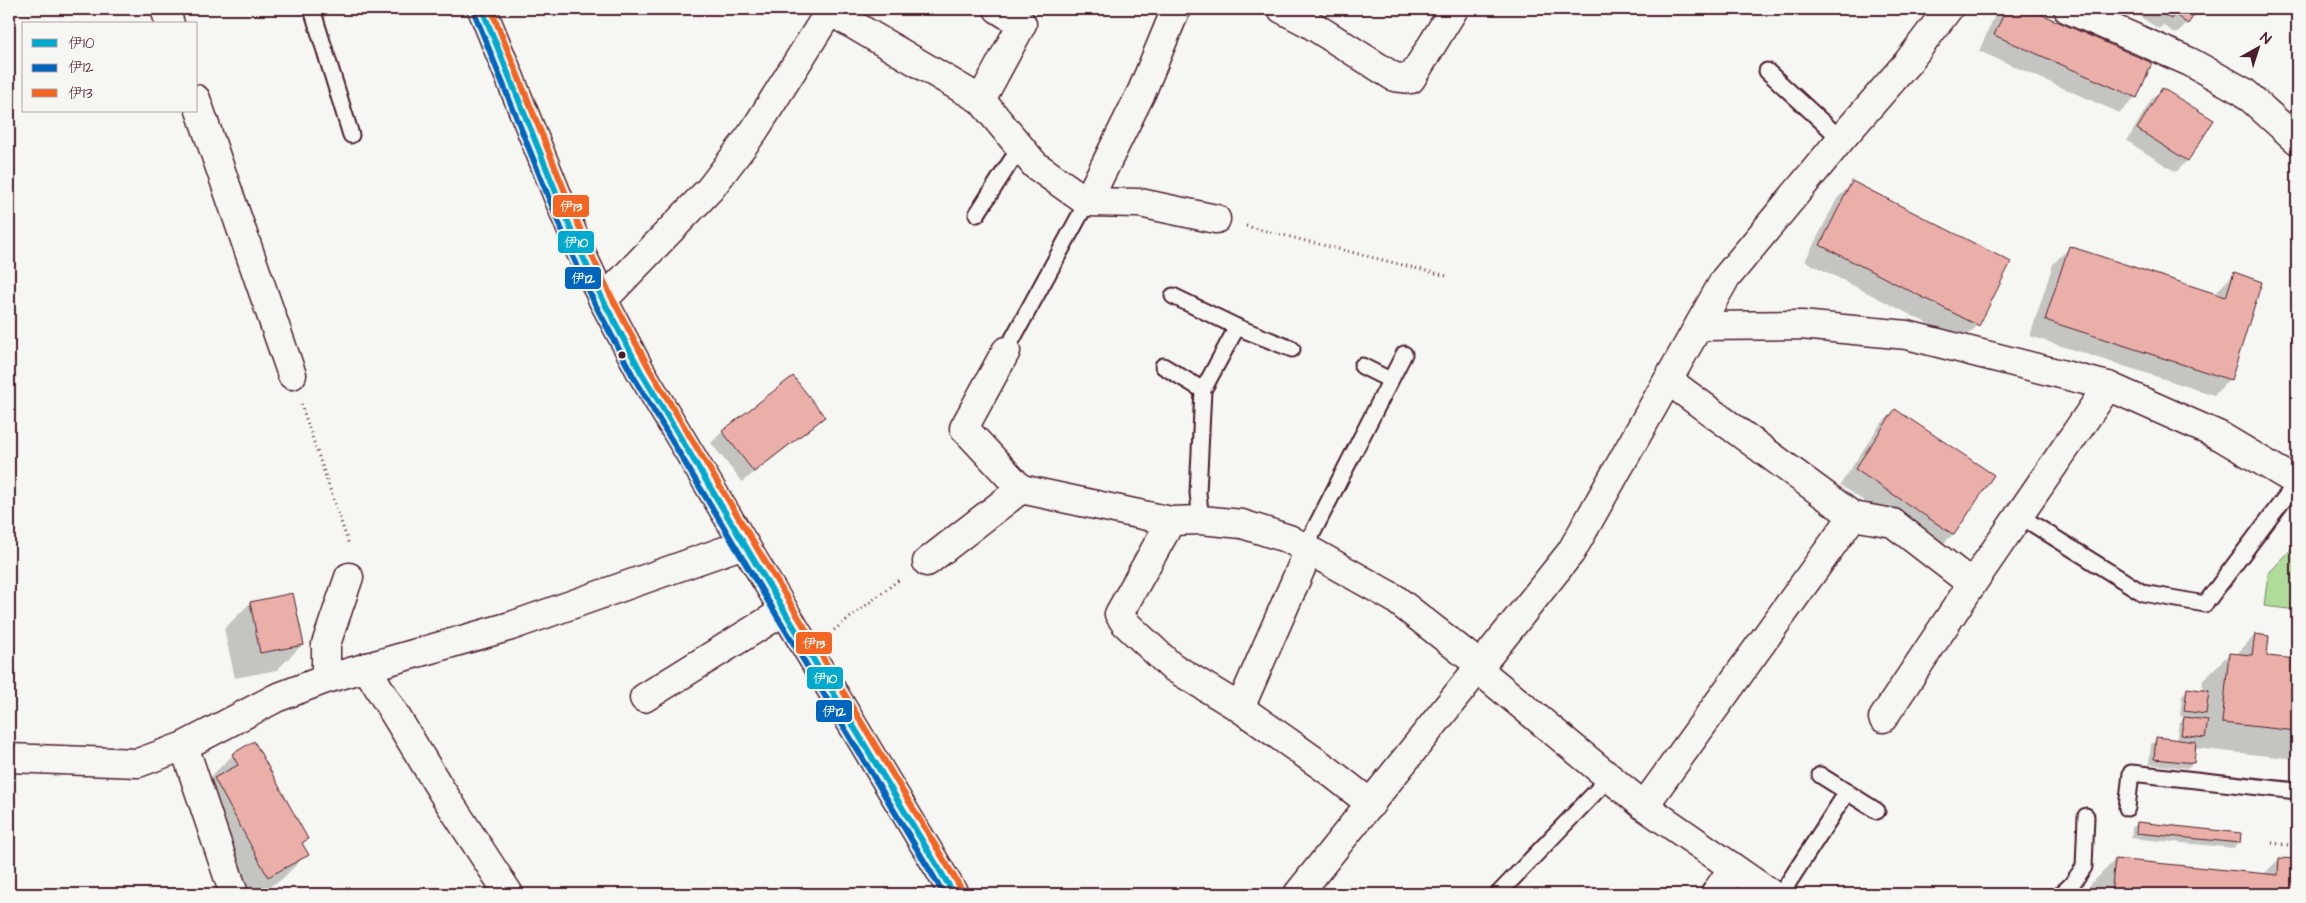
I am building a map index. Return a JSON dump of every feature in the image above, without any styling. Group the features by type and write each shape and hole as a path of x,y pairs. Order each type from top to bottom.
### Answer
{"street":[{"path":"165,9 169,22"},
{"path":"482,9 573,235 603,300 641,372 954,894"},
{"path":"981,100 1022,24 998,9"},
{"path":"1087,202 1142,91 1176,9"},
{"path":"1282,9 1311,15 1394,77 1411,79 1454,9"},
{"path":"1298,894 1479,670 1571,552 1725,279 1841,139 1908,62 1948,9"},
{"path":"2068,9 2190,62 2244,92 2297,140"},
{"path":"603,300 710,188 754,131 831,10 981,100 1035,166 1087,202 1140,203 1216,219"},
{"path":"198,105 292,375"},
{"path":"1699,326 1801,324 1907,335 2108,386 2220,436 2297,483"},
{"path":"1006,351 964,428 1021,490 1171,521 1201,520 1250,527 1289,539 1394,598 1472,659 1479,670 1644,806 1771,894"},
{"path":"1669,381 1853,516 1893,523 1972,584"},
{"path":"1883,718 1972,584 2108,386"},
{"path":"927,562 1021,490"},
{"path":"1644,806 1853,516"},
{"path":"1171,521 1119,614 1124,623 1171,666 1240,708 1329,771 1371,804"},
{"path":"9,758 138,763 184,746 276,698 326,679 510,626 744,544"},
{"path":"1240,708 1309,550"},
{"path":"326,679 326,644 349,577"},
{"path":"644,698 784,611"},
{"path":"366,667 441,790 509,894"},
{"path":"184,746 234,894"},
{"path":"1715,894 1733,868"}],"lane":[{"path":"312,9 351,135"},
{"path":"1767,71 1841,139"},
{"path":"977,214 1020,147"},
{"path":"1006,351 1087,202"},
{"path":"1173,296 1237,327 1292,349"},
{"path":"1201,520 1198,493 1204,390 1237,327"},
{"path":"1309,550 1312,534 1404,354"},
{"path":"1163,366 1204,390"},
{"path":"1362,366 1390,380"},
{"path":"2020,516 2143,593 2205,604 2297,483"},
{"path":"2127,808 2131,773 2297,791"},
{"path":"1820,775 1877,811"},
{"path":"1498,894 1609,778"},
{"path":"1782,894 1847,792"},
{"path":"2061,894 2071,885 2084,867 2086,816"}],"path":[{"path":"1216,219 1447,276"},
{"path":"292,375 349,546 352,564 349,577"},
{"path":"808,650 917,566 927,562"},
{"path":"2272,843 2297,846"}],"green space":[{"path":"2297,543 2297,610 2264,606 2268,574"}],"building":[{"path":"2006,9 2029,9 2152,63 2137,98 1994,35"},
{"path":"2156,9 2198,9 2188,24 2174,14 2171,19"},
{"path":"2162,88 2214,120 2188,161 2137,129"},
{"path":"1852,181 2011,262 1979,326 1820,245"},
{"path":"2069,246 2226,297 2234,272 2262,282 2231,380 2045,320"},
{"path":"793,376 825,417 754,472 722,431"},
{"path":"1895,409 1994,475 1954,535 1855,469"},
{"path":"293,593 304,645 260,653 250,602"},
{"path":"2255,634 2269,636 2267,656 2297,659 2297,731 2222,723 2229,653 2252,655"},
{"path":"2187,688 2209,691 2206,714 2184,711"},
{"path":"2184,717 2208,720 2205,738 2181,735"},
{"path":"2156,737 2196,742 2194,763 2154,759"},
{"path":"254,741 308,839 302,843 309,855 268,877 214,778 238,765 232,754"},
{"path":"2137,822 2241,833 2240,843 2136,833"},
{"path":"2279,858 2297,859 2297,894 2111,894 2115,859 2278,875"}],"transit line":[{"name":"伊10","path":"482,9 577,244 603,300 641,372 954,894"},
{"name":"伊13","path":"491,9 585,241 611,296 649,368 962,890"},
{"name":"伊12","path":"474,12 569,248 595,304 633,376 944,894"}]}
